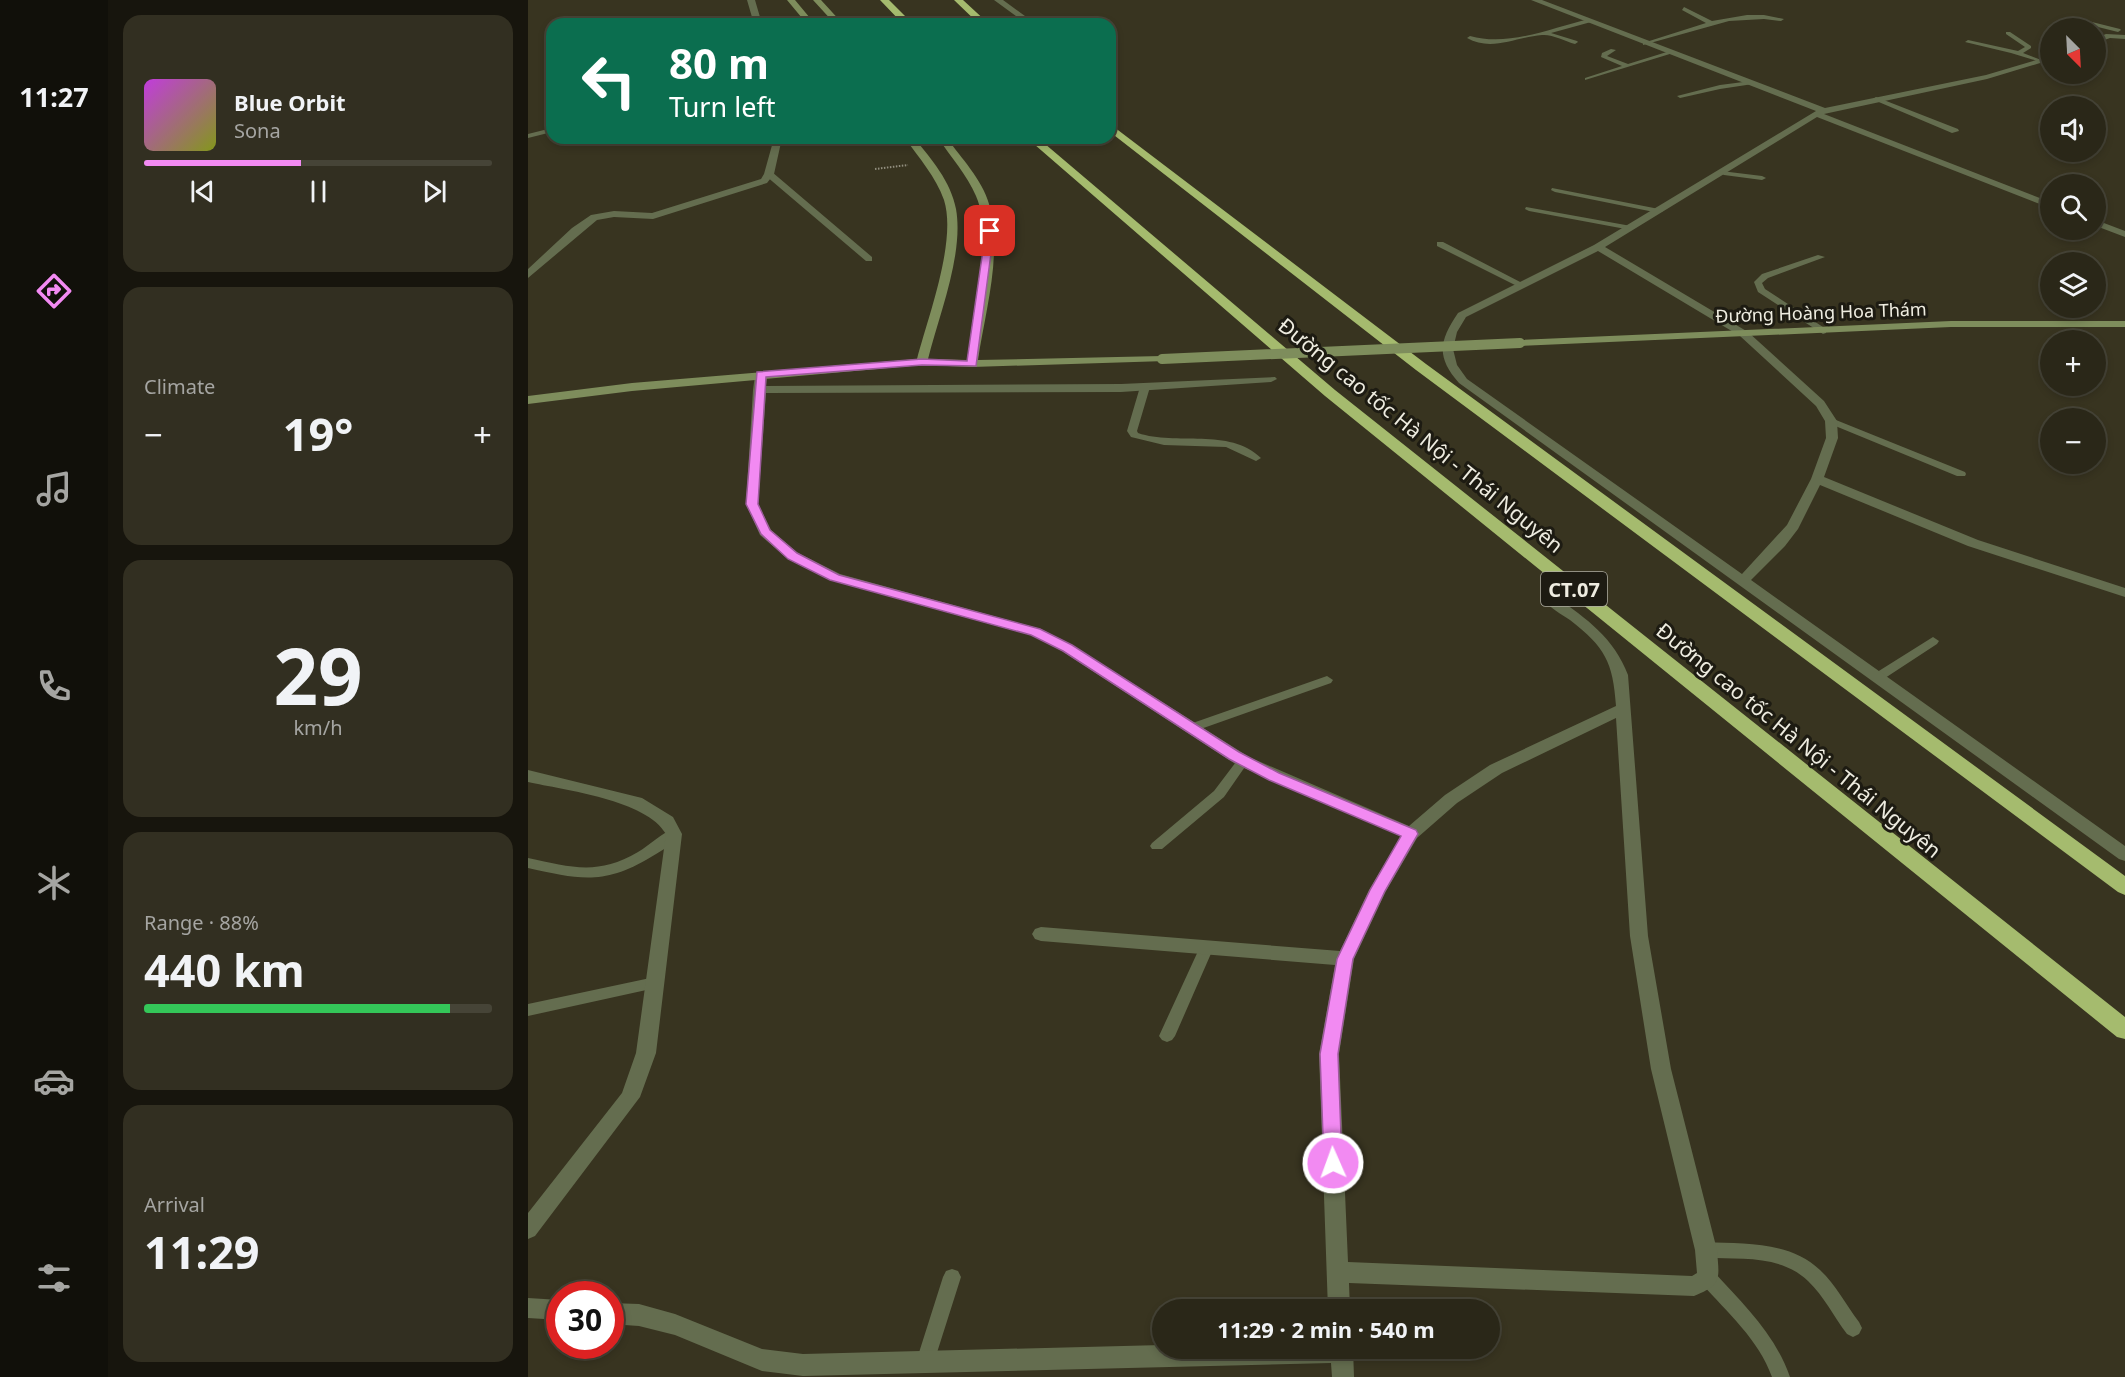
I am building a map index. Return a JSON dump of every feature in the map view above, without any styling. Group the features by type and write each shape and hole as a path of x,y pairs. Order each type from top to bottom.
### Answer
{"highway":[{"path":"884,0 902,18"},
{"path":"958,0 978,18"},
{"path":"1116,132 1421,367 2125,887"},
{"name":"Đường cao tốc Hà Nội - Thái Nguyên","path":"1039,144 1330,393 2125,1030"}],"main road":[{"path":"790,0 806,18"},
{"path":"817,0 834,18"},
{"path":"913,144 942,185 951,207 954,231 922,362"},
{"path":"528,400 760,382 922,362 972,364 990,231 983,203 973,182 946,144"},
{"name":"Đường Hoàng Hoa Thám","path":"972,364 1162,359 1962,324 2125,324"}],"street":[{"path":"751,0 756,18"},
{"path":"998,0 1024,18"},
{"path":"1534,0 1751,84 2040,201"},
{"path":"2106,37 2125,23"},
{"path":"2109,36 2125,38"},
{"path":"2040,62 1987,77 1876,99 1820,113 1598,247 1462,315 1451,330 1448,344 1451,369 1462,381 2125,855"},
{"path":"528,275 576,230 594,218 614,214 643,217 664,213 764,181 769,174 776,144"},
{"path":"2106,227 2125,234"},
{"path":"1598,247 1744,334 1820,404 1832,421 1832,438 1816,479 1793,526 1780,543 1743,580"},
{"path":"1271,379 1145,387 760,382 752,504 765,532 793,556 835,577 1036,632 1067,648 1243,761 1410,834"},
{"path":"1816,479 1973,543 2125,593"},
{"path":"1337,1272 1694,1286 1708,1278 1706,1250 1661,1069 1639,936 1621,675 1614,654 1597,634 1551,600"},
{"path":"1338,1299 1329,1054 1345,959 1378,890 1410,834 1451,799 1496,770 1622,709"},
{"path":"528,776 636,802 667,821 674,834 646,1053 630,1097 528,1228"},
{"path":"1041,934 1345,959"},
{"path":"528,1308 546,1309"},
{"path":"624,1314 639,1315 675,1325 762,1360 825,1371 925,1362 1152,1355"},
{"path":"1342,1359 1343,1377"}],"lane":[{"path":"1684,9 1712,24"},
{"path":"1646,44 1712,24 1752,15 1781,19"},
{"path":"1470,38 1487,42 1589,21"},
{"path":"2106,27 2118,30"},
{"path":"1542,32 1575,42"},
{"path":"2008,33 2029,47 2018,52"},
{"path":"1968,42 2040,58"},
{"path":"1613,50 1604,54 1604,57 1628,66"},
{"path":"1587,79 1670,53"},
{"path":"1680,96 1720,87 1751,84"},
{"path":"1876,99 1955,131"},
{"path":"528,136 546,132"},
{"path":"1724,173 1762,178"},
{"path":"769,174 868,259"},
{"path":"1555,190 1659,211"},
{"path":"1528,209 1630,228"},
{"path":"1440,244 1522,285"},
{"path":"1821,257 1765,276 1758,282 1761,290 1823,331"},
{"path":"1145,387 1132,431 1134,435 1166,441 1217,441 1231,444 1256,458"},
{"path":"1832,421 1961,474"},
{"path":"1878,677 1933,641"},
{"path":"1191,728 1327,680"},
{"path":"1157,846 1220,794 1243,761"},
{"path":"528,862 575,873 596,873 623,865 656,848 674,834"},
{"path":"1167,1036 1206,949"},
{"path":"528,1010 655,983"},
{"path":"1706,1250 1776,1254 1796,1262 1814,1276 1853,1329"},
{"path":"925,1362 952,1277"},
{"path":"1708,1278 1752,1329 1778,1365 1781,1377"}],"path":[{"path":"875,169 927,163"}],"route":[{"path":"990,231 972,364 922,362 760,375 752,504 765,532 793,556 835,577 1036,632 1067,648 1234,756 1274,776 1410,834 1378,890 1345,959 1329,1054 1333,1163"}]}
